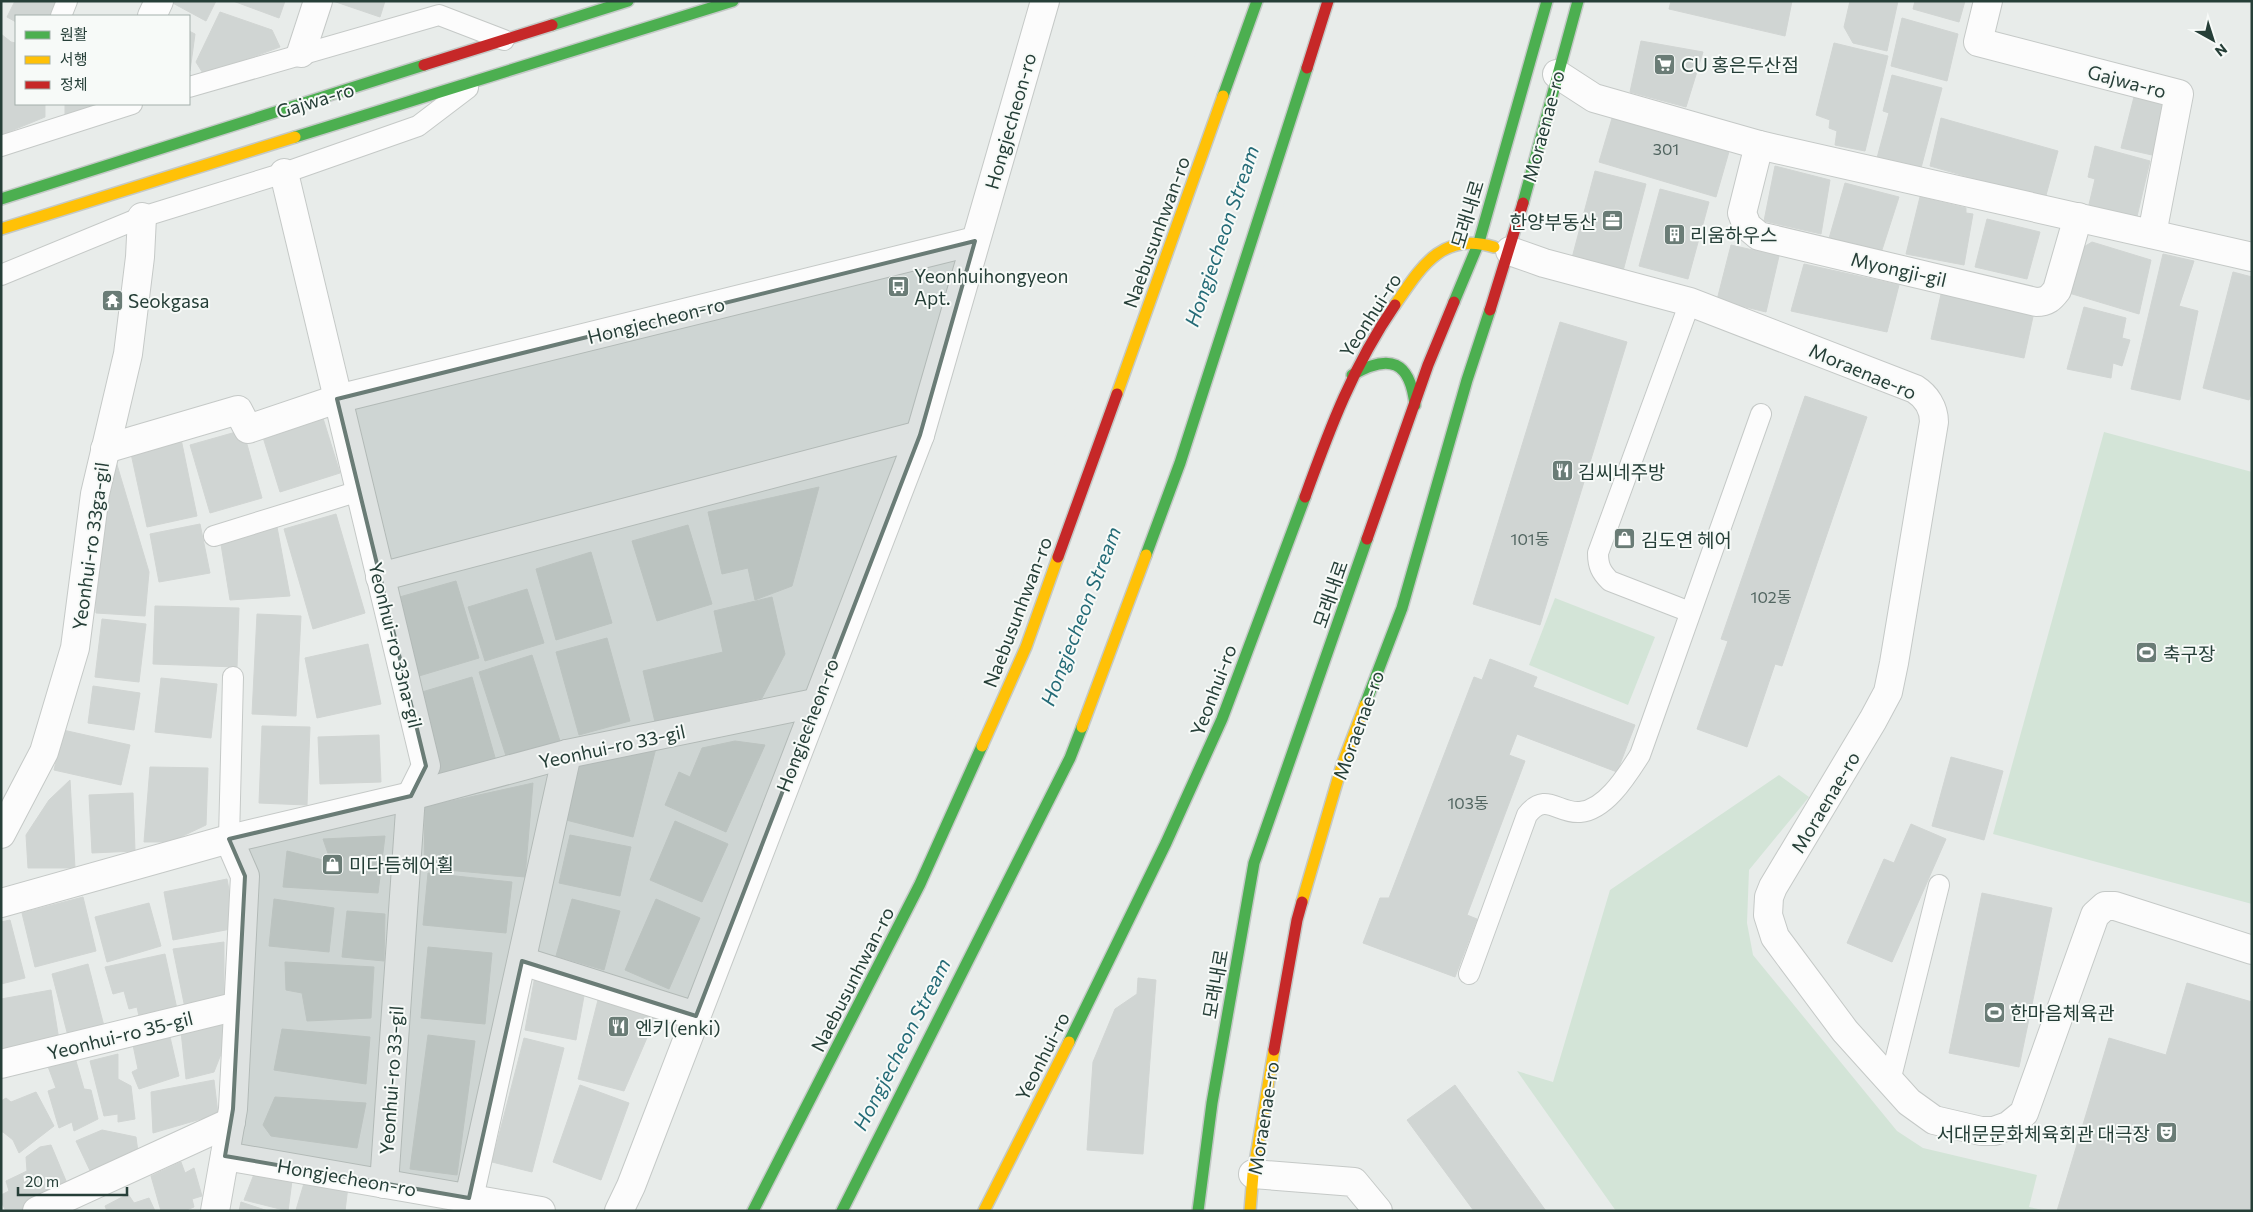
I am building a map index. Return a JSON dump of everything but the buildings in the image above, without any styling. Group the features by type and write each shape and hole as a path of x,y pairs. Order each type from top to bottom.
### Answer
{"main road":[{"name":"Gajwa-ro","path":"1,198 628,1"},
{"path":"1,229 733,1"},
{"name":"Naebusunhwan-ro","path":"753,1211 920,884 1026,647 1121,376 1257,1"},
{"path":"842,1211 1070,758 1180,463 1328,1"},
{"name":"모래내로","path":"1198,1211 1212,1103 1254,863 1428,365 1479,242 1547,1"},
{"name":"Moraenae-ro","path":"1250,1211 1253,1174 1297,920 1342,764 1402,608 1467,380 1510,251 1578,1"},
{"name":"Yeonhui-ro","path":"984,1211 1084,1012 1216,734 1339,405 1352,375 1411,281 1434,256 1452,244 1479,242 1510,251"},
{"path":"1352,375 1377,363 1396,365 1405,372 1411,382 1415,405"}],"street":[{"path":"152,15 159,1"},
{"path":"301,53 318,1"},
{"name":"Hongjecheon-ro","path":"619,1211 631,1186 815,703 920,435 1045,1"},
{"name":"Gajwa-ro","path":"1988,1 1978,42 2179,94 2152,234"},
{"path":"1557,74 1594,98 1759,145 2252,257"},
{"name":"Myongji-gil","path":"1759,145 1742,213 1747,226 1759,236 2036,302 2043,302 2058,290 2078,217"},
{"name":"Yeonhui-ro 33na-gil","path":"284,173 358,491 426,766 411,796"},
{"name":"Yeonhui-ro 33ga-gil","path":"1,834 44,752 75,648 94,494 128,354 140,256 142,217"},
{"name":"Hongjecheon-ro","path":"337,399 975,241"},
{"name":"Moraenae-ro","path":"1510,251 1544,263 1690,302 1915,389 1926,398 1934,415 1896,653 1888,692 1773,888 1768,915 1775,937 1818,997 1890,1081 1918,1109 1934,1120 1981,1131 1994,1131 2016,1121 2024,1113 2095,916 2105,906 2115,906 2252,950"},
{"path":"105,449 238,410 248,429 337,399"},
{"path":"380,577 920,435"},
{"name":"Yeonhui-ro 33-gil","path":"1,903 228,839 411,796 567,754 815,703"},
{"path":"469,1198 567,754"},
{"name":"Yeonhui-ro 33-gil","path":"384,1184 411,796"},
{"path":"215,1211 230,1122 245,876 228,839"},
{"path":"522,961 696,1016"},
{"name":"Yeonhui-ro 35-gil","path":"1,1064 238,1006"},
{"path":"38,1211 230,1122"},
{"name":"Hongjecheon-ro","path":"225,1156 540,1211"},
{"path":"1253,1174 1354,1182 1378,1211"}],"lane":[{"path":"60,15 67,1"},
{"path":"190,87 301,53 439,15 504,40"},
{"path":"1,274 142,217 284,173 418,126 479,80"},
{"path":"1,146 129,105"},
{"path":"1690,302 1598,554 1598,564 1602,573 1610,581 1690,612"},
{"path":"1469,974 1527,815 1533,808 1541,804 1550,804 1579,812 1590,809 1614,791 1640,755 1761,414"},
{"path":"214,536 358,491"},
{"path":"228,839 233,676"},
{"path":"1890,1081 1939,885"}],"highlighted area":[{"path":"975,241 920,435 696,1016 522,961 469,1198 225,1156 233,1109 245,876 229,839 411,796 426,766 337,399"}],"green space":[{"name":"축구장","path":"2104,432 2252,472 2252,904 1993,834"},
{"path":"1555,598 1655,637 1628,705 1529,665"},
{"path":"1779,775 1809,797 1749,870 1747,923 1753,955 1897,1131 1923,1148 2037,1175 2029,1207 2048,1211 1616,1211 1517,1071 1553,1082 1610,890"}],"pier":[{"path":"1213,1 1349,1 1268,254 1164,555 1070,789 948,1056 868,1211 713,1211 810,1025 984,655 1090,369"}],"traffic: fast":[{"path":"552,25 628,1"},
{"path":"295,137 733,1"},
{"path":"1223,96 1257,1"},
{"path":"1454,302 1479,242 1547,1"},
{"path":"1523,203 1578,1"},
{"path":"1,199 424,65"},
{"path":"1146,555 1180,463 1307,68"},
{"path":"1365,705 1402,608 1467,380 1490,310"},
{"path":"1352,375 1377,364 1387,363 1396,365 1403,370 1408,379 1415,405"},
{"path":"1069,1042 1166,843 1222,719 1305,497"},
{"path":"1198,1211 1212,1103 1254,863 1367,539"},
{"path":"842,1211 1070,758 1082,727"},
{"path":"753,1211 920,884 982,746"}],"traffic: slow":[{"path":"1117,394 1223,96"},
{"path":"1,229 295,137"},
{"path":"1395,305 1424,266 1447,248 1460,244 1476,243 1494,247"},
{"path":"1082,727 1146,555"},
{"path":"982,746 1026,647 1058,557"},
{"path":"1302,902 1342,765 1365,705"},
{"path":"984,1211 1069,1042"},
{"path":"1250,1211 1253,1174 1274,1050"}],"traffic: jam":[{"path":"1307,68 1328,1"},
{"path":"424,65 552,25"},
{"path":"1490,310 1523,203"},
{"path":"1367,539 1428,365 1454,302"},
{"path":"1305,497 1333,422 1355,374 1395,305"},
{"path":"1058,557 1117,394"},
{"path":"1274,1050 1297,920 1302,902"}],"place":[{"name":"CU 홍은두산점","path":"1665,64"},
{"name":"한양부동산","path":"1613,221"},
{"name":"리움하우스","path":"1674,234"},
{"name":"Yeonhuihongyeon Apt.","path":"898,286"},
{"name":"Seokgasa","path":"112,300"},
{"name":"김씨네주방","path":"1562,471"},
{"name":"김도연 헤어","path":"1625,539"},
{"name":"축구장","path":"2147,653"},
{"name":"미다듬헤어휠","path":"333,864"},
{"name":"한마음체육관","path":"1994,1012"},
{"name":"엔키(enki)","path":"619,1027"},
{"name":"서대문문화체육회관 대극장","path":"2166,1133"}],"water label":[{"name":"Hongjecheon Stream","path":"1221,236"},
{"name":"Hongjecheon Stream","path":"1080,616"},
{"name":"Hongjecheon Stream","path":"901,1044"}]}
